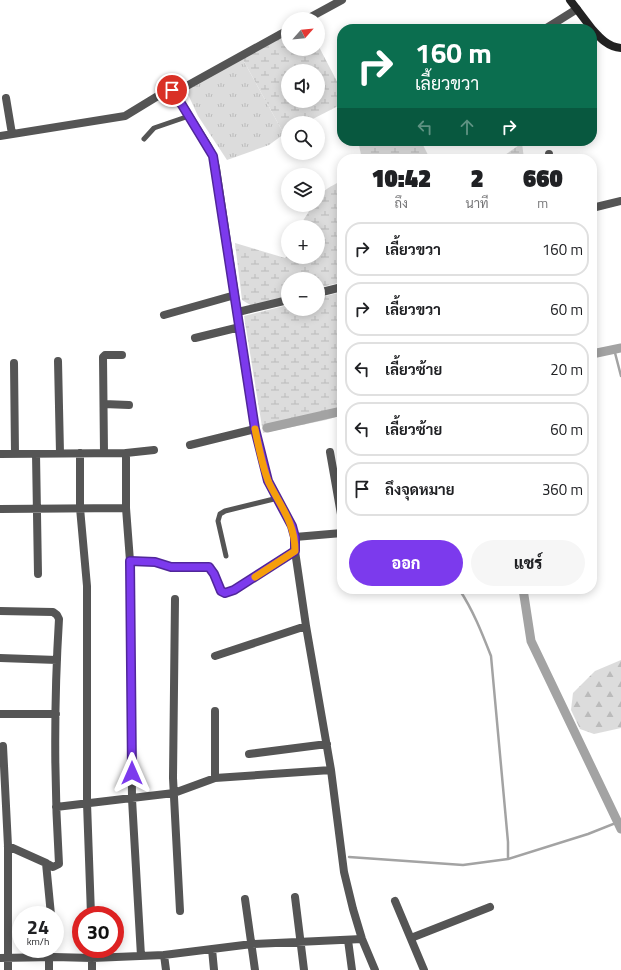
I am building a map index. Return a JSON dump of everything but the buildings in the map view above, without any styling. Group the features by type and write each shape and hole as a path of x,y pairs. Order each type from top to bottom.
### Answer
{"street":[{"path":"320,12 342,0"},
{"path":"570,0 588,24"},
{"path":"553,24 577,9"},
{"path":"174,92 281,34"},
{"path":"597,35 610,45 621,48"},
{"path":"0,136 125,116 166,91 172,90 213,156 255,429 268,481 292,526 295,537 295,551 306,626 331,770 344,872 352,909 362,939 375,970"},
{"path":"6,98 12,134"},
{"path":"597,207 621,201"},
{"path":"325,291 337,288"},
{"path":"164,316 235,295"},
{"path":"238,312 281,302"},
{"path":"195,338 240,327"},
{"path":"104,453 103,357 105,355 122,355"},
{"path":"58,361 60,454"},
{"path":"14,363 14,454"},
{"path":"104,404 129,405"},
{"path":"190,445 255,429"},
{"path":"0,454 126,453 154,450"},
{"path":"330,452 337,492"},
{"path":"80,453 80,508 87,586 87,803 91,906"},
{"path":"126,453 126,508 130,561 132,799 141,956"},
{"path":"36,454 38,574"},
{"path":"0,509 126,508"},
{"path":"295,537 337,533"},
{"path":"130,561 155,562 171,567 209,567 214,574 221,591 225,593 234,590 295,551"},
{"path":"175,599 173,778 180,911"},
{"path":"0,610 53,612 59,619 56,714 56,807 59,864 53,867 8,846"},
{"path":"215,656 306,626"},
{"path":"0,658 57,660"},
{"path":"214,711 215,778"},
{"path":"0,714 56,714"},
{"path":"249,754 327,744"},
{"path":"3,746 8,846 4,958 8,970"},
{"path":"56,807 174,793 215,778 331,770"},
{"path":"46,863 50,906"},
{"path":"295,897 304,970"},
{"path":"245,899 255,970"},
{"path":"395,901 424,970"},
{"path":"411,938 490,907"},
{"path":"124,957 164,955 252,944 362,939"},
{"path":"348,940 352,970"},
{"path":"212,949 214,970"},
{"path":"164,955 166,970"},
{"path":"49,970 51,958"},
{"path":"92,958 92,970"}],"lane":[{"path":"144,139 154,128 189,116"},
{"path":"226,556 218,521 220,514 225,511 278,498"}],"green space":[{"path":"281,37 281,56 324,56 337,81 337,107 319,116 281,116 281,129 242,58"},
{"path":"242,58 281,129 281,136 269,145 227,160 198,116 186,90"},
{"path":"359,146 424,146 428,154 361,154"},
{"path":"518,146 522,146 523,154 506,154"},
{"path":"337,183 337,283 325,286 325,272 281,272 281,298 252,306 242,300 235,243 281,257 281,264 325,264 325,220 303,220 309,212 325,212 326,190"},
{"path":"337,293 337,417 263,433 244,316 281,307 281,316 325,316 325,296"},
{"path":"621,660 621,728 594,734 580,729 571,710 573,693 595,671"}],"waterway":[{"path":"597,353 621,348"},
{"path":"614,349 621,376"},
{"path":"267,428 337,412"},
{"path":"462,594 481,630 491,656 508,842 508,859"},
{"path":"524,594 531,641 621,829"},
{"path":"349,857 463,865 508,859 588,834 621,821"}],"slow traffic":[{"path":"255,429 268,481 292,526 295,537 295,551 255,577"}],"route":[{"path":"132,773 130,561 155,562 171,567 209,567 214,574 221,591 225,593 234,590 295,551 295,537 292,526 268,481 255,429 213,156 172,90"}]}
